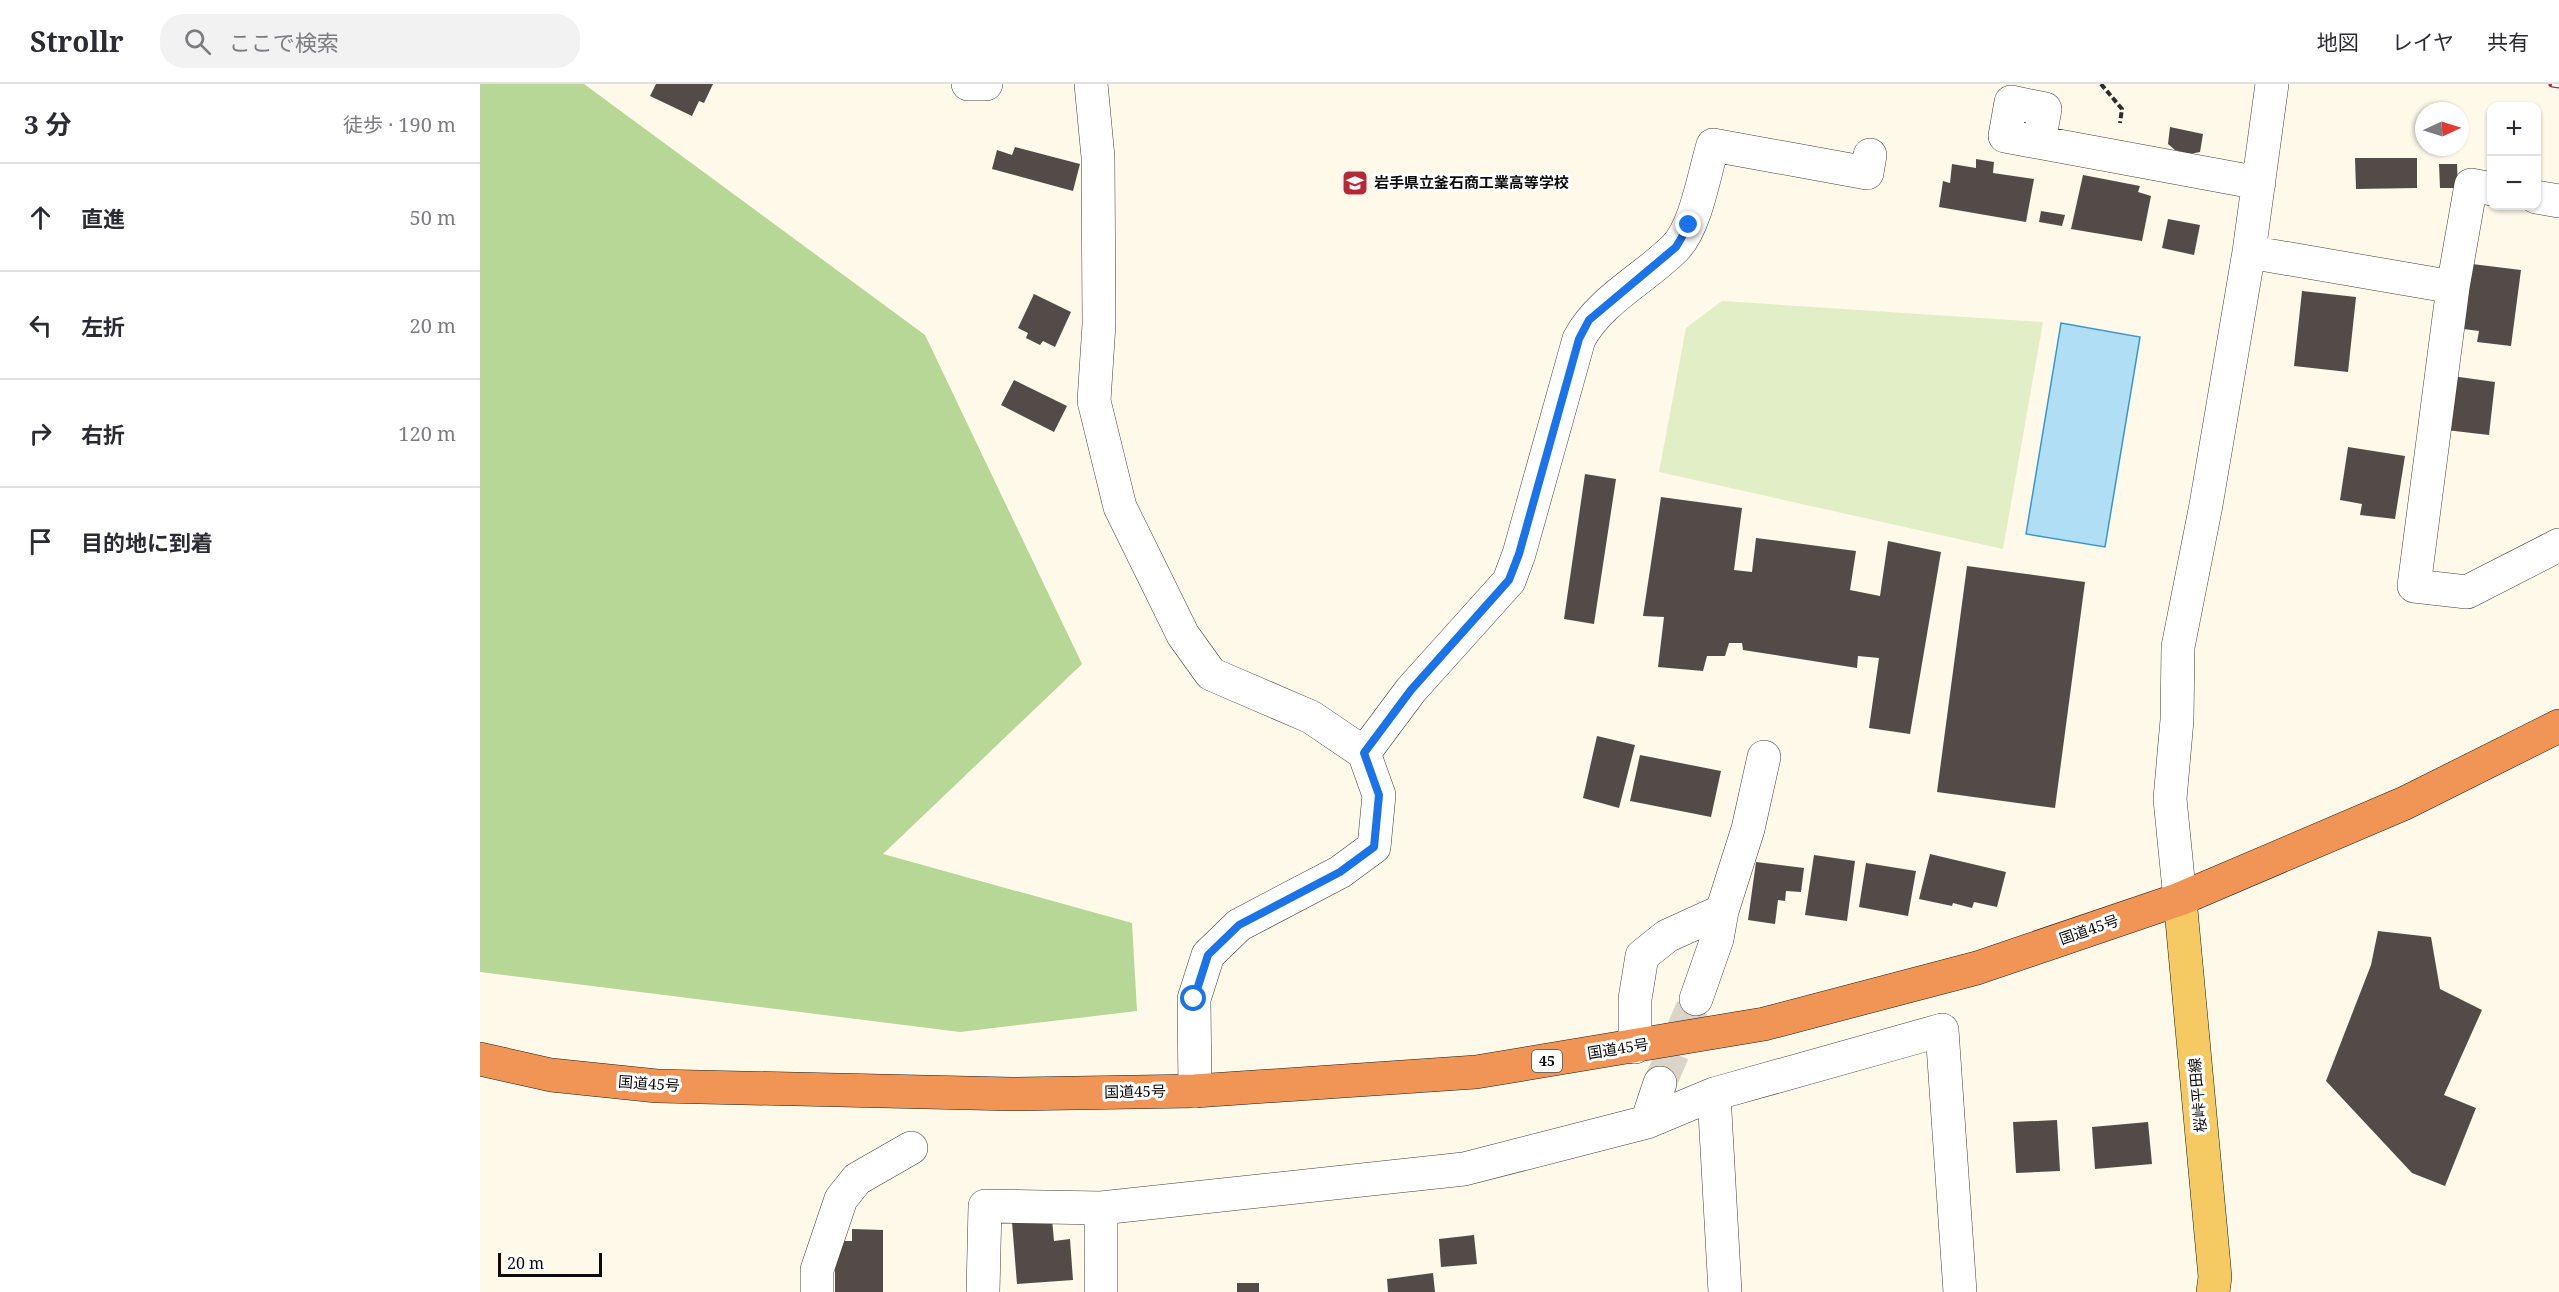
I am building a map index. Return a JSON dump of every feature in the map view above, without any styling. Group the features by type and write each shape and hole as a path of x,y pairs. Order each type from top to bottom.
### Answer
{"highway":[{"name":"国道45号","path":"480,1059 551,1075 657,1086 1012,1094 1195,1091 1476,1072 1635,1047 1764,1024 1977,968 2180,899 2405,803 2559,726"}],"main road":[{"name":"桜峠平田線","path":"2180,899 2215,1277 2213,1292"}],"street":[{"path":"968,84 986,84"},
{"path":"1091,84 1098,157 1099,324 1094,401 1120,507 1183,635 1211,674 1311,717 1364,753 1379,795 1374,847 1340,872 1239,925 1208,955 1194,999 1195,1091"},
{"path":"2180,899 2170,799 2177,720 2178,647 2206,505 2249,252 2272,84"},
{"path":"2039,142 2259,183"},
{"path":"1364,753 1411,690 1509,580 1519,554 1579,339 1589,320 1676,247 1689,225 1713,145 1867,173 1870,155"},
{"path":"2487,188 2471,185 2453,286 2414,586 2467,592 2559,545"},
{"path":"2541,198 2559,201"},
{"path":"2249,252 2453,286"},
{"path":"1695,999 1717,939 1722,911 1748,829 1764,757"},
{"path":"1635,1047 1635,999 1642,956 1667,936 1722,911"},
{"path":"983,1292 985,1206 1101,1208 1464,1169 1647,1122 1714,1094 1942,1030 1960,1292"},
{"path":"1647,1122 1660,1083"},
{"path":"1714,1094 1725,1292"},
{"path":"818,1292 817,1270 842,1199 857,1179 911,1148"},
{"path":"1101,1208 1101,1292"}],"path":[{"path":"2101,84 2122,109"}],"green space":[{"path":"480,84 584,84 925,335 1082,664 883,854 1132,923 1137,1011 960,1032 480,972"},
{"path":"1722,301 2043,322 2003,549 1659,472 1686,328"}],"water":[{"path":"2061,323 2140,337 2105,547 2026,534"}],"building":[{"path":"656,84 713,84 704,103 699,101 692,116 650,96"},
{"path":"2170,127 2203,134 2200,152 2190,154 2175,150 2168,144"},
{"path":"1015,147 1080,164 1073,191 992,169 997,150 1012,155"},
{"path":"2355,158 2417,158 2417,188 2356,189"},
{"path":"1976,159 1994,162 1993,173 2034,179 2026,222 1939,207 1943,181 1950,183 1952,164 1976,168"},
{"path":"2439,164 2457,164 2458,188 2440,188"},
{"path":"2083,175 2140,186 2138,192 2151,196 2142,241 2071,229"},
{"path":"2041,211 2065,215 2062,226 2039,222"},
{"path":"2168,219 2200,225 2194,255 2162,248"},
{"path":"2464,263 2521,270 2511,346 2477,342 2479,331 2456,328"},
{"path":"2302,291 2356,297 2348,372 2294,366"},
{"path":"1034,294 1071,312 1055,347 1043,341 1040,345 1026,338 1028,333 1018,328"},
{"path":"2452,376 2495,382 2489,435 2446,430"},
{"path":"1014,380 1067,406 1054,432 1001,405"},
{"path":"2348,447 2405,456 2395,519 2360,515 2362,504 2340,500"},
{"path":"1585,474 1616,479 1594,624 1564,619"},
{"path":"1661,497 1742,508 1734,570 1752,572 1756,538 1856,551 1850,590 1880,596 1888,541 1941,552 1910,734 1869,728 1879,658 1858,656 1857,668 1743,650 1742,643 1729,643 1725,656 1707,656 1703,671 1658,667 1664,617 1643,616"},
{"path":"1967,566 2085,582 2055,808 1937,792"},
{"path":"1597,736 1635,745 1619,808 1583,798"},
{"path":"1640,755 1721,771 1711,817 1630,801"},
{"path":"1930,854 2006,872 1997,907 1974,902 1972,908 1953,903 1952,906 1919,899"},
{"path":"1814,855 1855,861 1847,921 1805,915"},
{"path":"1756,862 1804,868 1801,892 1786,891 1785,901 1778,900 1775,924 1748,920"},
{"path":"1866,863 1916,871 1908,916 1859,907"},
{"path":"2378,931 2431,937 2440,989 2482,1010 2444,1095 2476,1108 2445,1186 2412,1173 2326,1081 2371,965"},
{"path":"2057,1120 2060,1171 2016,1173 2013,1122"},
{"path":"2148,1122 2152,1164 2095,1169 2092,1127"},
{"path":"1052,1219 1054,1241 1070,1239 1073,1280 1017,1284 1012,1222"},
{"path":"852,1229 883,1230 883,1292 835,1292 835,1241 852,1241"},
{"path":"1474,1235 1477,1264 1441,1267 1439,1239"},
{"path":"1433,1273 1435,1292 1388,1292 1387,1279"},
{"path":"1237,1283 1259,1283 1259,1292 1237,1292"}],"tunnel":[{"path":"1660,1083 1696,999"}],"railway":[{"path":"2552,84 2559,85"}],"place":[{"name":"岩手県立釜石商工業高等学校","path":"1355,183"}],"route":[{"path":"1194,999 1208,955 1239,925 1340,872 1374,847 1379,795 1364,753 1411,690 1509,580 1519,554 1579,339 1589,320 1676,247 1689,225"}]}
